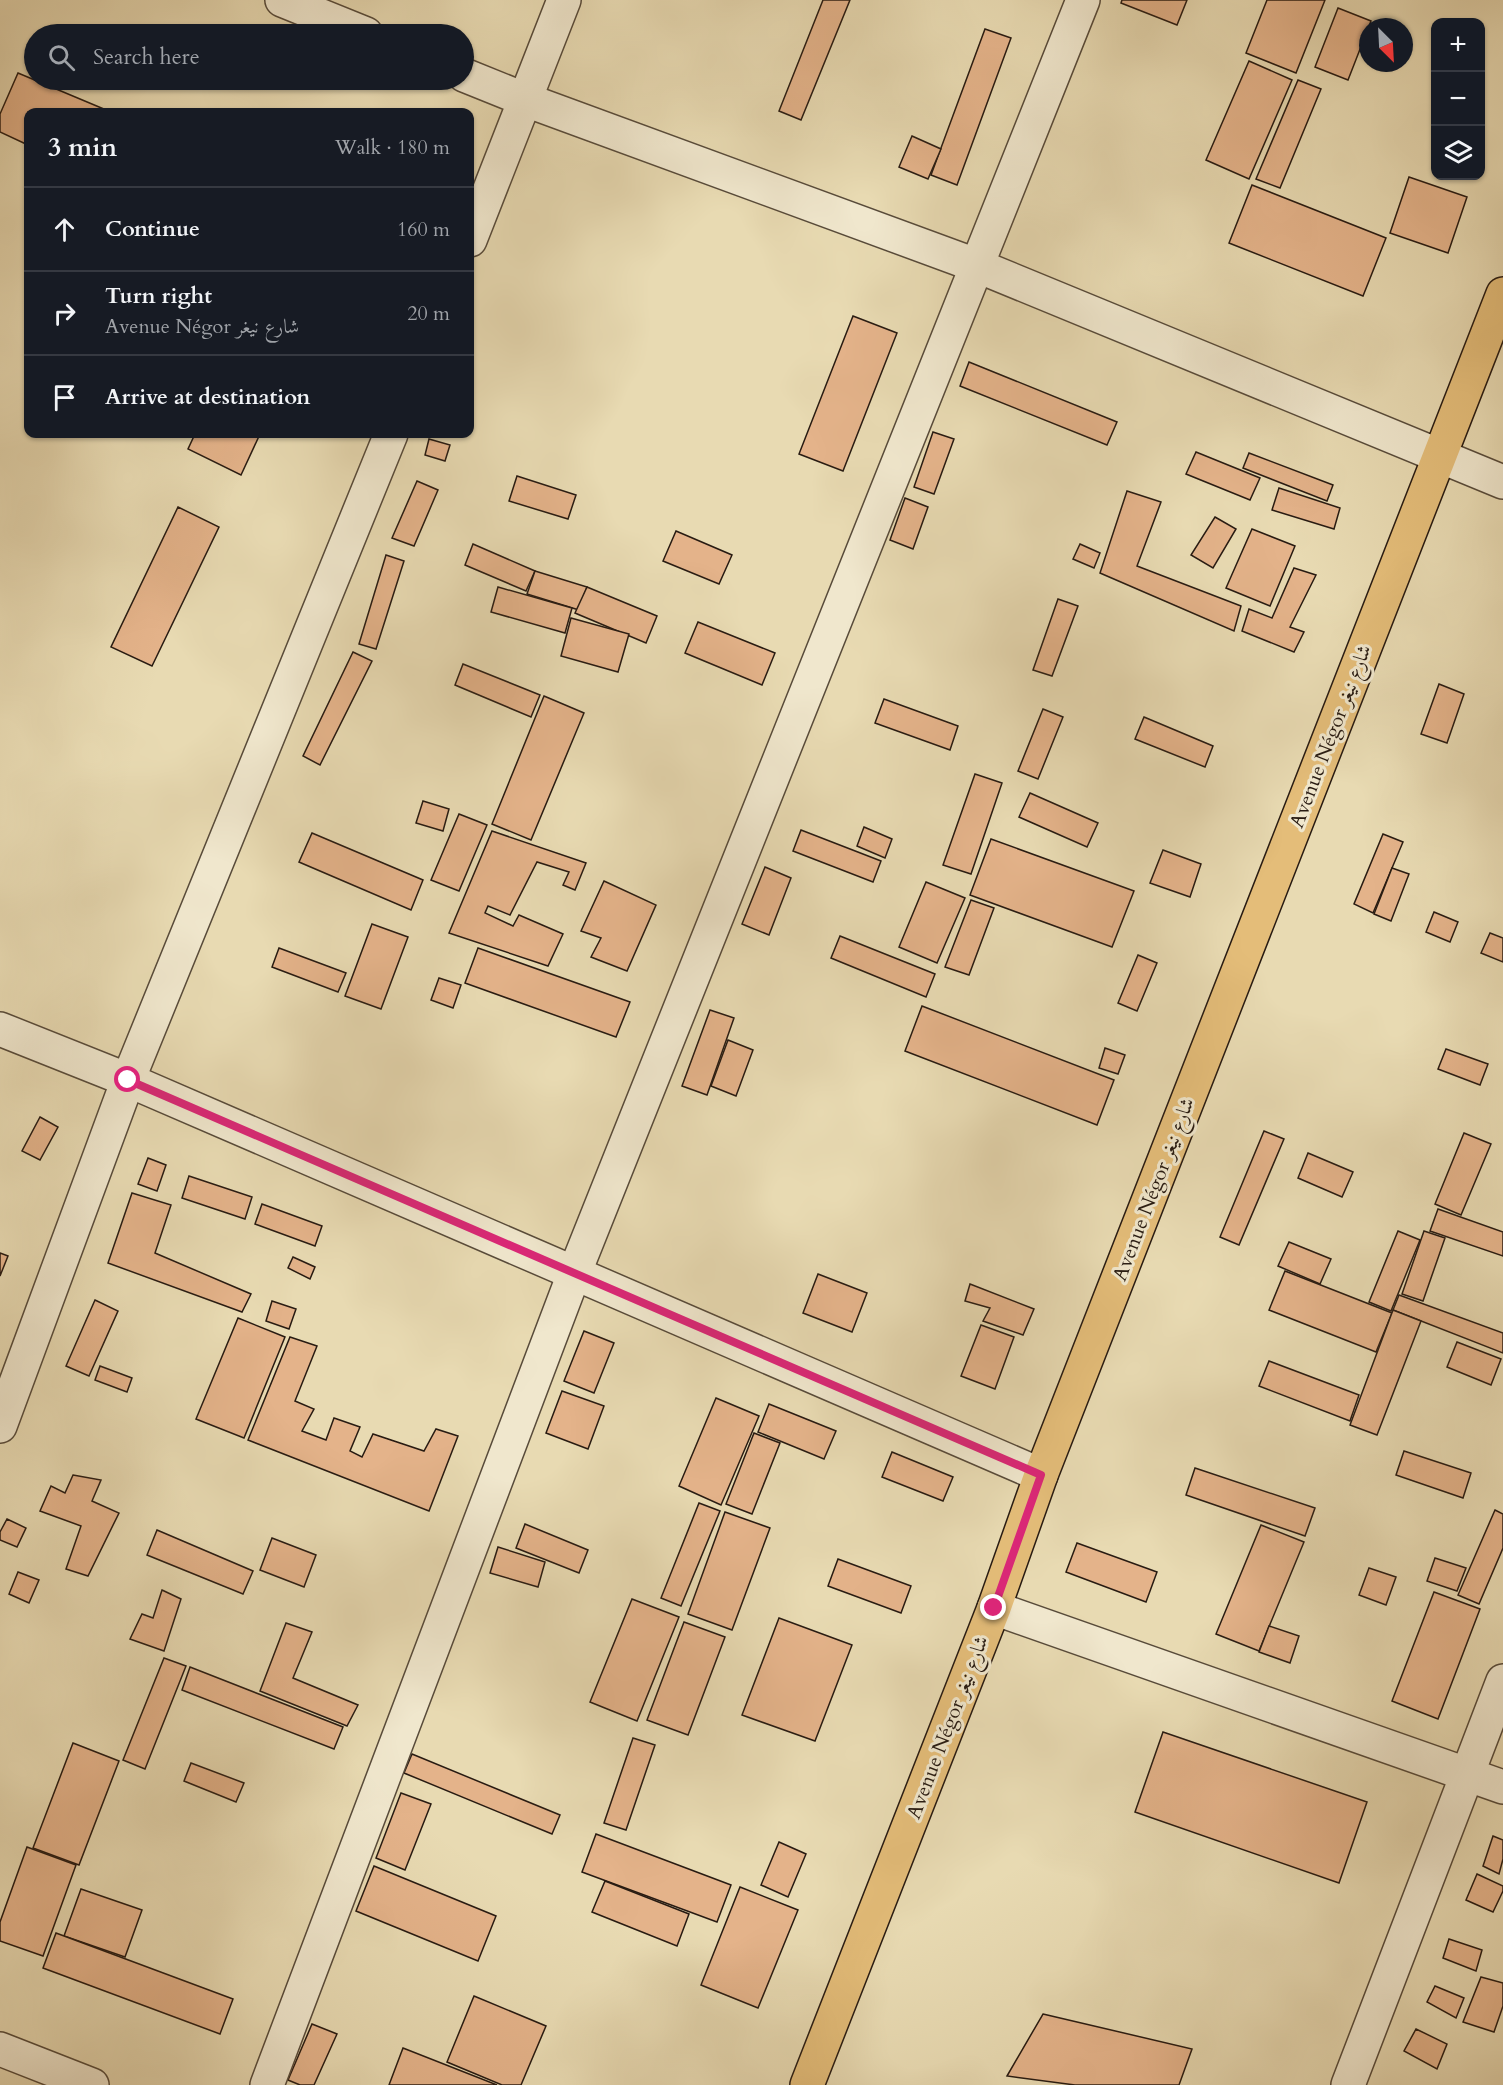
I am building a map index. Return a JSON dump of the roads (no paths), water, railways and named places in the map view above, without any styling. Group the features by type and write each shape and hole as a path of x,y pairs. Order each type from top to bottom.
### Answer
{"main road":[{"name":"Avenue Négor شارع نيغر","path":"807,2085 994,1608 1041,1475 1503,294"}],"street":[{"path":"282,0 341,24"},
{"path":"474,230 564,0"},
{"path":"267,2085 574,1274 1083,0"},
{"path":"474,79 978,266 1503,482"},
{"path":"0,1426 128,1080 389,438"},
{"path":"0,1029 128,1080 1041,1475"},
{"path":"994,1608 1503,1787"},
{"path":"1348,2085 1503,1681"},
{"path":"0,2049 92,2085"}]}
